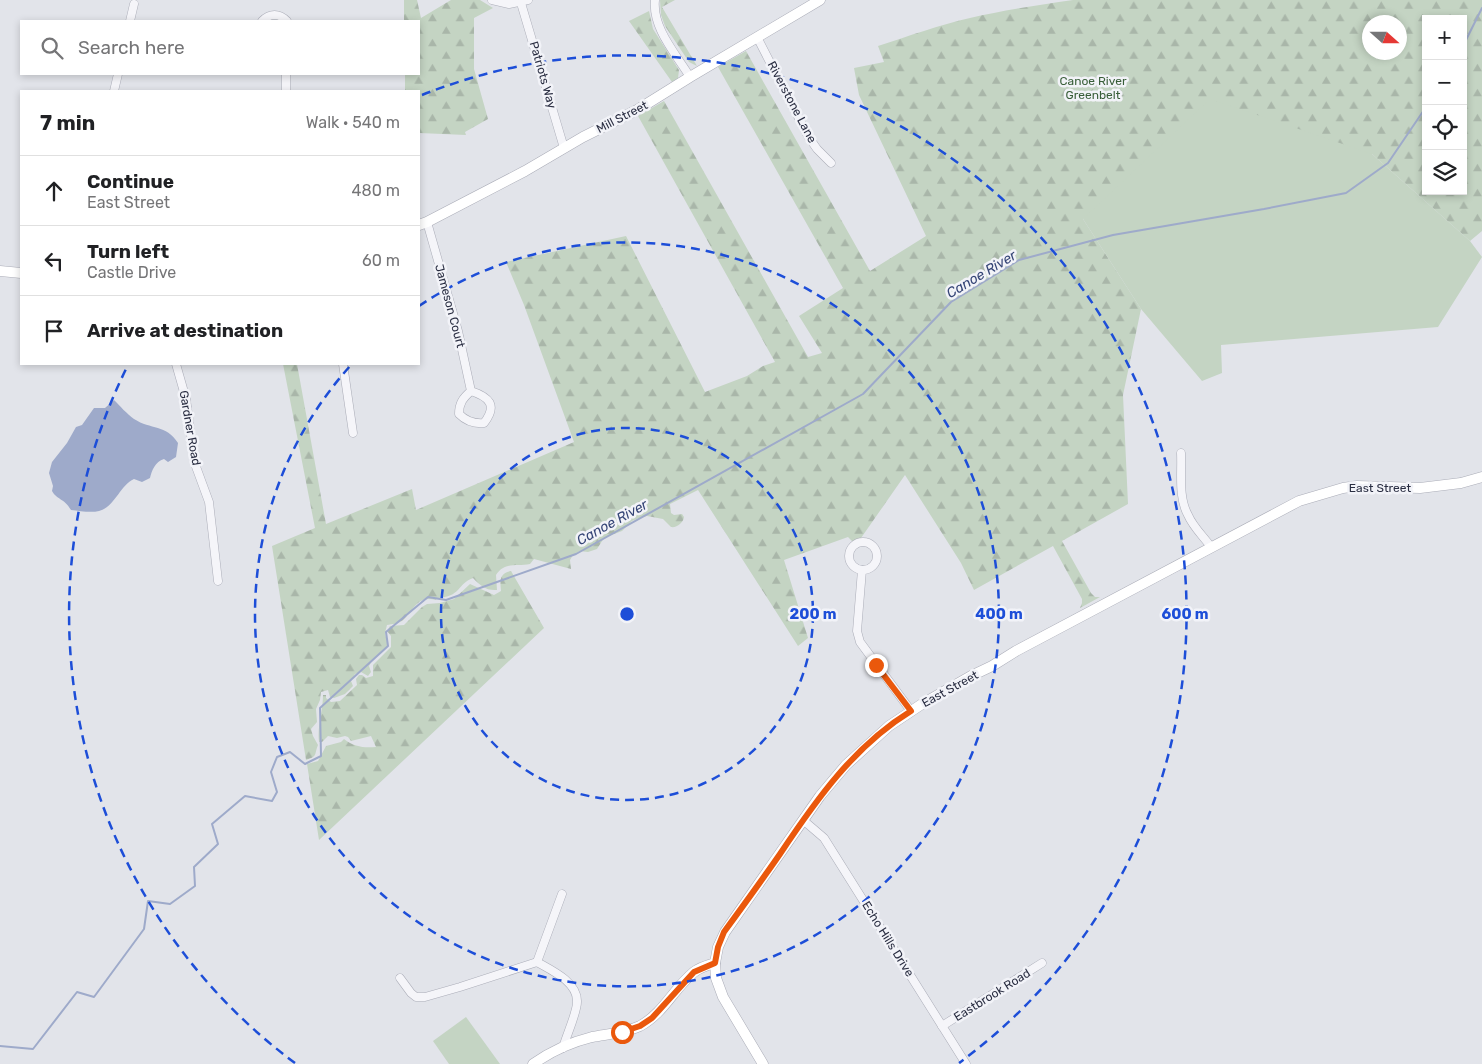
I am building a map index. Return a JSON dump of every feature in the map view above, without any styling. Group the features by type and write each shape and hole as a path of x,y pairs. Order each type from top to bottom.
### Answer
{"street":[{"name":"Patriots Way","path":"492,0 509,4 525,1 564,148"},
{"path":"655,0 655,13 659,25 690,77"},
{"name":"Mill Street","path":"423,224 525,171 583,137 637,110 820,0"},
{"path":"130,20 134,4"},
{"path":"263,20 269,16 276,15 286,20"},
{"name":"Riverstone Lane","path":"757,37 808,136 817,149 831,163"},
{"path":"114,90 118,75"},
{"path":"286,75 286,90"},
{"name":"Jameson Court","path":"423,224 458,331 471,391"},
{"path":"0,271 20,273"},
{"name":"Gardner Road","path":"176,365 186,399 195,464 209,502 218,581"},
{"path":"343,365 353,433"},
{"path":"471,391 484,396 489,401 491,410 484,423 470,422 459,414 462,399 471,391"},
{"path":"1181,453 1182,493 1185,508 1192,522 1211,547"},
{"name":"East Street","path":"715,963 718,947 724,932 820,796 846,765 877,736 911,711 1016,651 1299,501 1328,491 1357,486 1420,488 1461,483 1482,477"},
{"path":"862,570 858,631 860,642 911,711"},
{"name":"Echo Hills Drive","path":"803,820 824,838 966,1064"},
{"path":"536,962 562,894"},
{"path":"400,978 411,994 416,997 425,996 460,987 536,962 564,979 572,987 578,1001 563,1048"},
{"path":"533,1064 543,1057 590,1038 622,1032 640,1026 659,1012 694,972 715,963 716,978 723,997 763,1064"},
{"name":"Eastbrook Road","path":"942,1026 1042,963"}],"green space":[{"path":"404,0 417,0 421,18 451,0 480,0 493,8 474,18 474,69 488,119 465,132 466,135 420,133 420,90 405,90 405,75 420,75 420,20 404,20"},
{"path":"660,0 675,0 662,7 697,66 689,62 665,26 661,15"},
{"name":"Canoe River Greenbelt","path":"1073,0 1482,0 1482,231 1470,241 1372,154 1083,219 1141,309 1123,395 1128,504 1062,541 1091,593 1095,597 1100,597 1080,608 1082,599 1053,546 974,590 961,563 905,475 861,538 853,542 848,537 784,560 808,638 798,646 698,490 670,504 671,513 674,515 682,514 684,517 679,525 671,527 663,519 647,516 639,518 632,521 622,531 604,538 597,549 588,552 580,551 573,555 570,560 571,569 534,559 530,564 512,565 503,568 496,575 497,590 486,588 473,578 451,595 437,598 436,600 425,599 420,601 401,621 387,625 385,633 388,646 373,659 369,666 371,672 368,676 361,672 355,674 351,681 353,686 345,694 334,698 330,697 328,690 321,692 316,709 317,722 311,729 318,745 314,756 306,760 272,546 315,528 283,365 297,365 326,524 412,489 416,510 574,442 524,305 506,262 626,236 705,392 747,376 763,366 775,362 638,116 664,101 808,357 822,353 799,316 843,288 718,67 746,51 870,271 926,236 859,95 854,68 884,62 878,46 983,15"},
{"path":"649,11 653,29 679,70 678,78 672,82 629,21"},
{"path":"1210,99 1372,154 1470,241 1482,257 1438,327 1221,345 1222,373 1202,381 1141,309 1083,219"},
{"path":"511,571 544,628 319,840 307,764 318,761 326,746 341,742 344,739 359,746 376,747 371,736 351,741 345,736 337,738 328,736 322,742 319,742 323,695 326,695 326,698 331,702 340,701 357,685 356,679 359,675 366,678 373,676 373,665 391,647 391,636 387,631 390,626 404,625 427,604 454,599 470,584 494,595 501,591 502,576"},
{"path":"466,1017 500,1064 449,1064 433,1041"}],"water":[{"path":"114,400 134,419 163,430 173,437 178,443 176,457 168,462 164,459 158,462 150,478 142,482 134,479 129,482 105,509 93,512 71,510 52,491 53,486 49,473 52,462 67,443 76,427 82,425 94,408 105,408"}],"waterway":[{"name":"Canoe River","path":"1467,38 1482,8"},
{"name":"Canoe River","path":"0,1046 33,1049 77,992 94,997 144,929 148,901 170,904 195,886 194,867 218,844 212,824 245,796 272,801 277,792 271,772 277,757 290,752 305,764 321,756 320,708 388,646 386,632 428,597 446,600 576,554 863,394 951,302 1019,260 1113,235 1346,193 1388,163 1422,113"}],"route":[{"path":"622,1032 640,1026 652,1018 694,972 715,963 718,947 724,932 820,796 846,765 866,746 911,711 876,665"}]}
